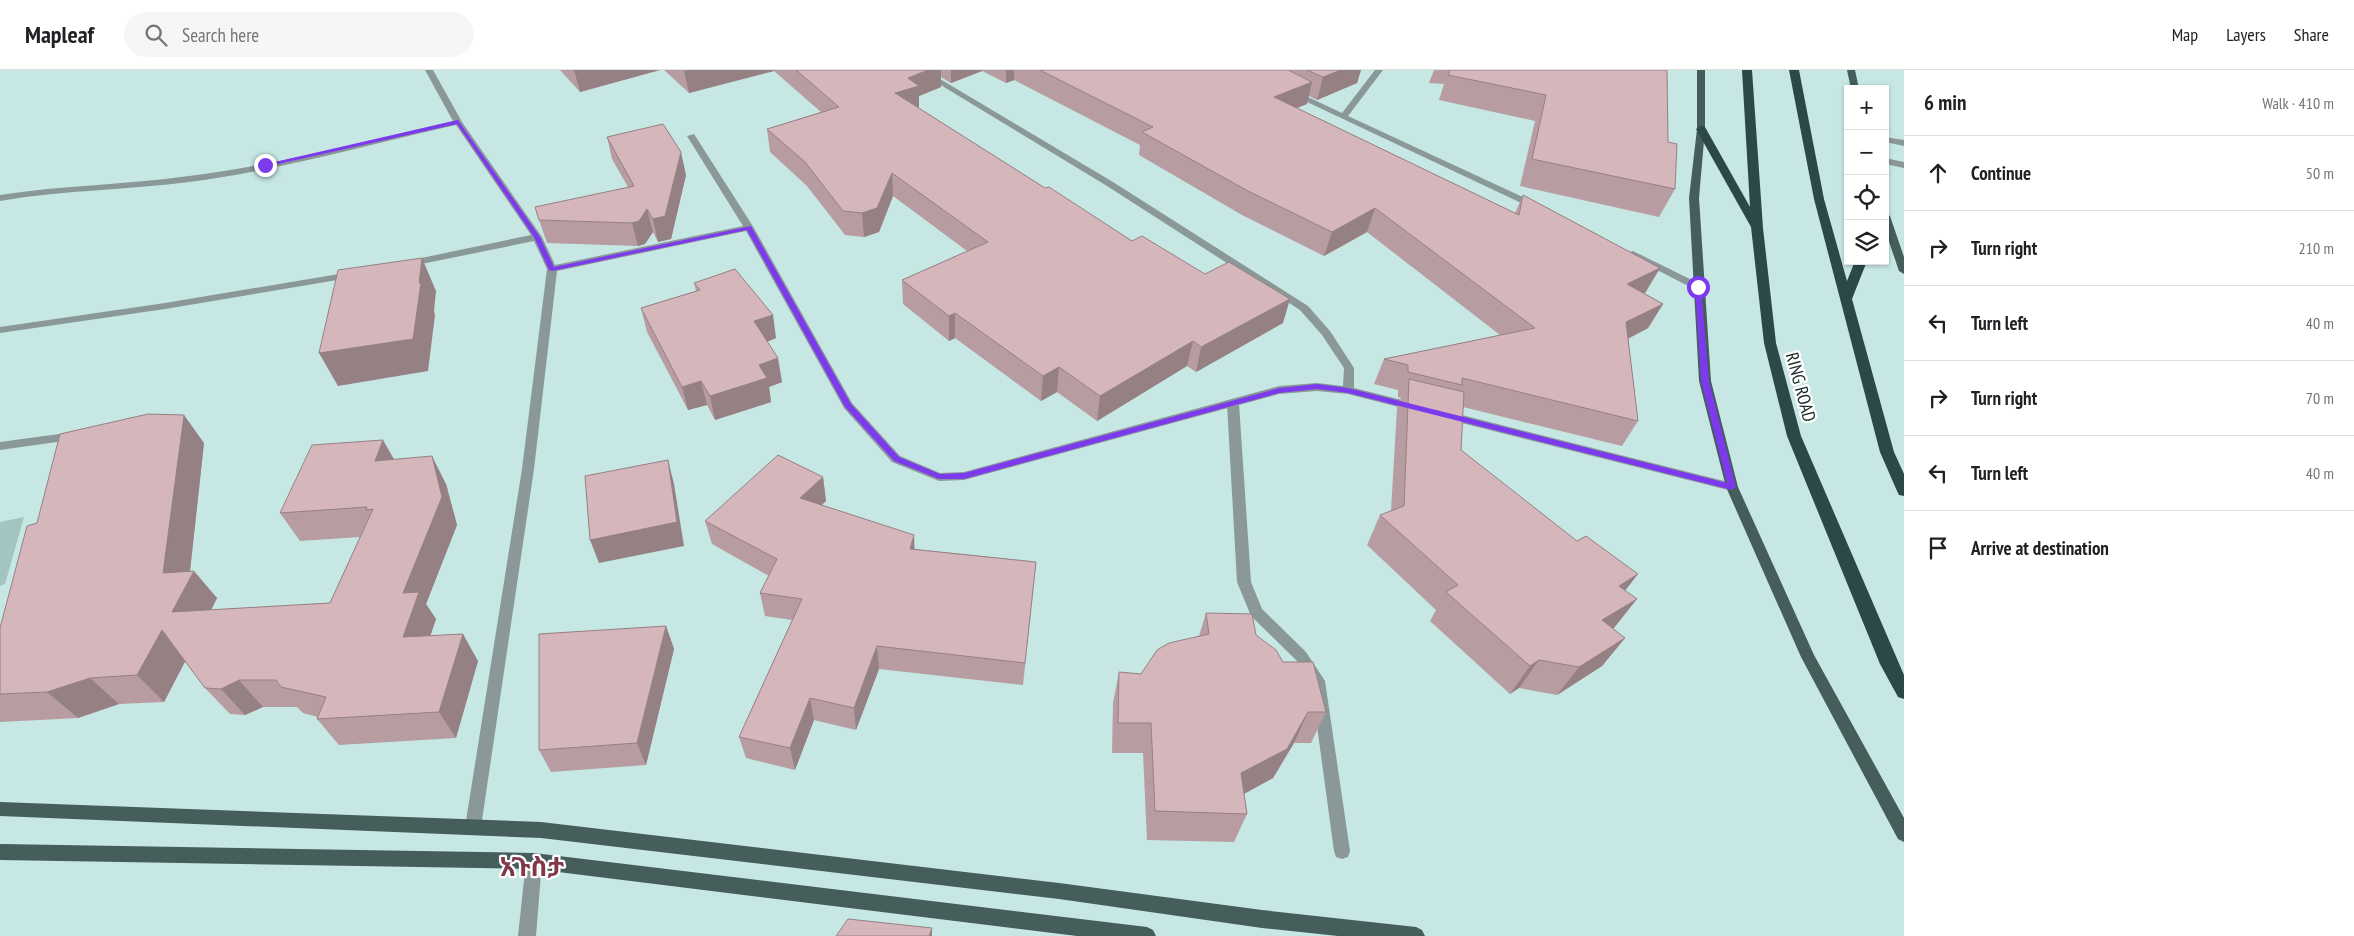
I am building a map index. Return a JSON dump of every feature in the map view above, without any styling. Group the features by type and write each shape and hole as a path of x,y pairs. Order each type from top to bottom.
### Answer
{"highway":[{"name":"RING ROAD","path":"1746,70 1757,228 1770,343 1794,436 1889,664 1904,692"},
{"path":"1794,70 1819,200 1887,452 1904,491"},
{"path":"1701,129 1757,228"},
{"path":"1846,299 1859,265"}],"main road":[{"path":"1701,70 1701,129 1694,198 1698,287 1705,381 1732,487 1808,656 1904,834"},
{"path":"1851,70 1854,85"},
{"path":"1886,220 1904,272"},
{"path":"0,809 472,827 580,835 1416,936"},
{"path":"0,852 534,861 1148,936"}],"street":[{"path":"429,70 458,122 537,237 552,270 528,469 472,827"},
{"path":"920,70 1110,184 1304,308 1326,333 1349,368 1348,390"},
{"path":"1343,117 1379,70"},
{"path":"1284,90 1547,212"},
{"path":"0,198 32,192 190,178 265,165 458,122"},
{"path":"691,136 749,228 848,405 896,459 939,477 964,476 1279,390 1317,387 1348,390 1732,487"},
{"path":"1889,140 1904,143"},
{"path":"1889,162 1904,165"},
{"path":"552,270 749,228"},
{"path":"398,266 537,237"},
{"path":"1627,251 1698,287"},
{"path":"0,330 165,306 359,273"},
{"path":"1233,404 1244,582 1256,612 1301,656 1318,681 1342,851"},
{"path":"0,446 90,433"},
{"path":"526,936 534,861"}],"shaded area":[{"path":"24,517 5,584 0,586 0,522"}],"building":[{"path":"796,70 928,70 908,78 919,86 895,93 1045,188 1049,187 1132,241 1142,236 1205,274 1229,262 1290,299 1201,347 1193,341 1100,396 1059,367 1043,376 955,313 949,316 902,280 988,242 892,173 877,208 862,213 843,211 805,162 767,129 839,107"},
{"path":"1040,70 1288,70 1312,82 1274,97 1519,215 1523,195 1660,268 1627,284 1663,304 1626,322 1638,421 1462,378 1462,385 1408,372 1408,365 1384,359 1535,328 1375,208 1332,232 1248,191 1142,132 1153,127"},
{"path":"1307,70 1341,70 1323,77"},
{"path":"1450,70 1667,70 1668,142 1677,144 1675,189 1532,159 1546,95 1448,75"},
{"path":"663,124 681,152 665,216 653,219 647,209 639,221 632,223 539,220 535,207 634,186 607,137"},
{"path":"422,258 419,283 421,283 413,339 319,353 338,270"},
{"path":"735,269 773,315 754,321 778,358 759,365 767,378 710,396 701,381 682,387 641,308 700,290 694,283"},
{"path":"1409,379 1464,392 1461,450 1577,541 1586,536 1638,574 1619,586 1637,599 1602,620 1625,638 1579,667 1539,660 1530,666 1446,592 1458,585 1380,515 1404,506"},
{"path":"148,414 184,415 163,573 194,571 172,612 330,603 373,509 366,510 367,507 280,513 312,445 383,440 375,461 432,456 442,497 403,593 419,592 403,637 463,634 439,712 317,719 326,697 281,687 276,680 239,680 221,689 205,688 162,630 137,675 90,678 47,692 0,694 0,628 27,526 37,523 60,434"},
{"path":"778,455 823,477 800,498 914,535 910,549 1036,562 1025,663 877,646 854,708 810,698 790,748 739,737 802,599 760,593 777,559 705,521"},
{"path":"668,460 677,522 590,540 585,476"},
{"path":"1206,613 1252,614 1256,635 1276,650 1283,662 1313,662 1326,712 1308,712 1287,749 1241,773 1247,814 1155,811 1151,723 1118,723 1119,672 1141,674 1157,650 1169,643 1209,634"},
{"path":"666,626 637,743 539,750 539,634"},
{"path":"848,919 932,928 929,936 836,936"}],"district":[{"name":"አጉስታ","path":"532,866"}],"route":[{"path":"265,165 458,122 537,237 552,270 749,228 848,405 896,459 939,477 964,476 1195,415 1279,390 1317,387 1348,390 1585,452 1732,487 1705,381 1698,287"}]}
